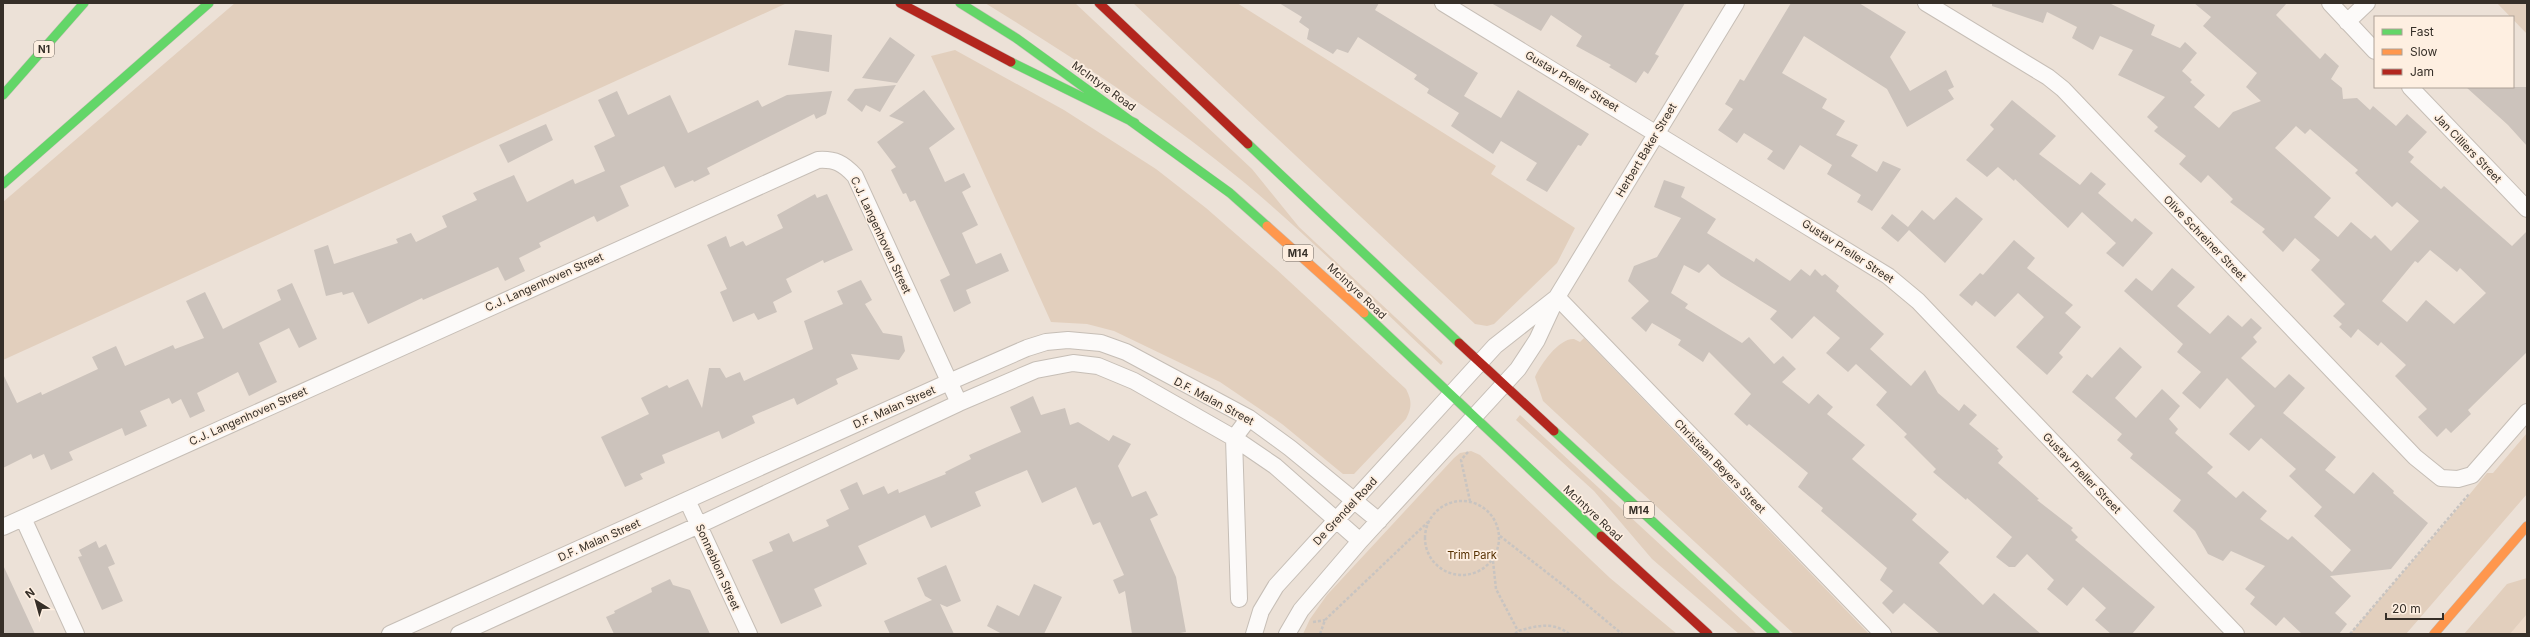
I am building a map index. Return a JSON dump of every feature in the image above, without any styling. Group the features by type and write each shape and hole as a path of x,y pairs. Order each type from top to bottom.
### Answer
{"main road":[{"name":"N1","path":"3,95 84,3"},
{"path":"3,184 209,3"},
{"path":"900,3 1002,58 1135,123"},
{"name":"McIntyre Road","path":"960,3 1016,38 1135,123 1236,198 1368,317 1450,396 1708,634"},
{"name":"M14","path":"1099,3 1503,385 1775,634"},
{"path":"3,180 112,75"},
{"path":"2434,634 2524,535"}],"street":[{"name":"Gustav Preller Street","path":"1443,3 1875,267 1904,289 2236,634"},
{"name":"Herbert Baker Street","path":"1474,418 1518,369 1537,340 1557,297 1736,3"},
{"name":"Olive Schreiner Street","path":"1926,3 2048,77 2062,89 2415,457 2441,478 2471,483"},
{"path":"2330,3 2374,50"},
{"path":"2347,22 2367,3"},
{"name":"Jan Cilliers Street","path":"2411,88 2527,209"},
{"name":"C.J. Langenhoven Street","path":"3,527 818,160 837,161 845,166 855,176 959,403"},
{"name":"Herbert Baker Street","path":"1480,363 1495,346 1557,297"},
{"name":"Christiaan Beyers Street","path":"1557,297 1882,634"},
{"name":"D.F. Malan Street","path":"390,634 949,382 1027,348 1046,342 1068,340 1101,343 1126,352 1249,418 1356,500 1379,520"},
{"name":"D.F. Malan Street","path":"459,634 700,525 959,403 1053,365 1073,363 1091,365 1134,381 1234,438 1275,466 1360,541"},
{"name":"De Grendel Road","path":"1254,634 1261,611 1276,586 1480,363"},
{"path":"2471,483 2527,412"},
{"path":"1239,599 1234,438 1249,418"},
{"path":"1287,634 1301,610 1360,541 1474,418"},
{"name":"Sonneblom Street","path":"687,500 700,525 749,634"},
{"path":"23,518 76,634"}],"path":[{"path":"1468,452 1461,460 1470,501"},
{"path":"2350,634 2465,500 2471,483"},
{"path":"1320,634 1325,620 1428,522 1435,512 1446,504 1457,501 1470,501 1481,506 1490,514 1497,524 1500,536 1498,549 1493,560 1484,569 1466,575 1448,573 1437,567 1429,557 1425,546 1424,534 1428,522"},
{"path":"1500,536 1568,589 1622,634"},
{"path":"1493,560 1496,589 1518,631"},
{"path":"1515,634 1518,631 1540,625 1554,626 1569,634"}],"shaded area":[{"path":"2527,614 2527,634 2510,634"}],"green space":[{"path":"235,3 787,3 3,360 3,202"},
{"path":"985,3 1075,3 1252,169 1299,227 1443,362 1441,365 1302,233 1215,159 1159,117 1102,78"},
{"path":"1133,3 1237,3 1496,166 1491,174 1575,228 1557,263 1494,324 1487,326 1475,324"},
{"path":"2497,3 2527,3 2527,34 2514,21 2514,16 2510,16"},
{"path":"955,50 1064,110 1156,169 1206,208 1276,269 1406,389 1410,404 1406,419 1354,474 1343,474 1282,424 1220,382 1114,331 1087,324 1051,322 931,56"},
{"path":"1584,338 1869,634 1794,634 1543,401 1535,377 1542,365 1551,353 1562,343 1574,339 1580,342"},
{"path":"1520,415 1757,634 1739,634 1652,559 1594,491 1516,420"},
{"path":"2527,433 2527,494 2406,634 2350,634 2487,473 2493,473"},
{"name":"Trim Park","path":"1471,451 1480,455 1610,578 1677,634 1303,634 1310,619 1327,595 1454,458 1460,453"},
{"path":"2527,578 2527,614 2510,634 2464,634 2507,584"}],"building":[{"path":"1279,3 1379,3 1375,10 1478,73 1464,96 1501,118 1518,90 1589,134 1581,146 1578,145 1547,192 1526,180 1537,163 1501,141 1493,154 1451,126 1459,113 1427,93 1429,89 1414,79 1417,75 1358,37 1348,53 1337,49 1333,54 1307,39 1309,29 1299,22 1302,17"},
{"path":"1491,3 1685,3 1655,54 1659,56 1648,74 1644,71 1636,83 1609,67 1611,65 1576,46 1582,36 1551,15 1541,31"},
{"path":"1791,3 1859,3 1906,32 1890,57 1910,91 1946,70 1954,87 1948,90 1954,99 1907,127 1887,89 1804,36 1782,73 1827,99 1822,108 1845,121 1836,135 1858,145 1851,156 1877,172 1883,161 1901,169 1872,211 1857,202 1861,195 1827,174 1832,165 1800,145 1784,170 1767,159 1773,151 1744,133 1737,143 1718,130 1733,109 1725,104 1740,79 1744,81"},
{"path":"1992,3 2109,3 2155,25 2151,35 2180,48 2185,42 2197,53 2182,71 2192,80 2190,82 2205,95 2194,107 2219,128 2233,112 2261,101 2246,87 2257,73 2203,26 2211,17 2194,3 2287,3 2276,15 2320,59 2325,53 2339,66 2331,79 2342,88 2343,99 2357,98 2370,110 2373,106 2396,126 2407,114 2427,132 2408,152 2414,157 2410,162 2441,189 2444,186 2512,246 2527,231 2527,352 2468,410 2471,414 2451,433 2446,428 2437,437 2418,417 2427,409 2395,376 2406,365 2381,342 2378,346 2358,329 2351,338 2339,327 2342,324 2333,316 2345,304 2311,270 2320,260 2295,238 2283,252 2262,232 2265,229 2230,202 2233,199 2208,175 2201,183 2179,164 2186,156 2154,131 2158,127 2147,117 2165,97 2118,75 2133,50 2100,36 2093,50 2072,38 2077,27 2047,12 2043,23 1992,6","holes":["2296,126 2305,134 2310,129 2358,170 2355,173 2392,207 2397,202 2419,221 2391,251 2375,235 2371,239 2351,222 2338,237 2314,217 2331,198 2275,148","2430,250 2457,272 2460,268 2486,293 2454,324 2426,300 2407,322 2382,301 2415,261 2418,263"]},
{"path":"795,30 832,35 829,72 788,65"},
{"path":"890,37 915,55 897,83 862,78"},
{"path":"896,85 880,112 866,105 862,112 847,100 855,89"},
{"path":"2527,87 2527,146 2508,125 2467,88"},
{"path":"924,90 955,129 929,148 945,182 964,173 971,187 962,192 978,225 962,233 976,264 1001,253 1009,271 966,290 971,303 954,312 940,280 950,275 915,200 910,202 906,193 903,194 891,170 896,167 877,142 904,122 889,116"},
{"path":"617,91 628,115 670,95 688,133 758,100 762,107 787,95 832,91 826,114 816,119 814,114 707,168 710,174 694,182 693,180 675,188 664,166 620,186 629,206 597,222 594,216 539,243 541,247 519,258 525,271 505,281 498,267 423,300 422,298 368,324 353,292 343,295 342,292 326,296 314,250 328,245 334,264 398,243 396,239 411,233 416,242 447,227 442,216 477,200 473,193 514,175 527,202 573,179 575,184 605,171 594,146 615,136 598,100"},
{"path":"2012,100 2056,136 2039,154 2080,185 2091,172 2106,184 2098,193 2132,222 2135,218 2153,233 2123,267 2106,253 2116,243 2082,212 2068,228 2015,179 2014,181 1998,167 1987,177 1966,160 1994,129 1990,125"},
{"path":"546,124 553,140 508,163 499,145"},
{"path":"1664,180 1685,187 1681,197 1716,219 1707,233 1754,262 1756,258 1790,281 1801,269 1810,276 1815,269 1822,276 1825,274 1839,286 1836,291 1884,334 1870,349 1911,386 1925,370 1938,393 1959,411 1964,404 1977,415 1969,424 1999,449 1997,450 2003,457 1998,463 2039,499 2037,500 2073,528 2071,530 2078,537 2075,540 2155,607 2132,634 2111,634 2095,620 2106,608 2083,587 2067,606 2047,589 2054,580 2027,554 2015,567 2009,567 1996,557 2012,537 1967,498 1966,500 1933,472 1936,469 1904,437 1907,434 1876,405 1887,392 1856,364 1848,372 1826,353 1840,338 1814,316 1792,339 1770,319 1777,311 1721,276 1708,264 1699,273 1684,265 1671,293 1688,304 1685,308 1742,343 1749,337 1774,364 1783,356 1796,369 1782,382 1809,404 1818,394 1833,407 1827,414 1865,445 1852,459 1917,514 1912,520 1949,552 1939,563 1983,605 1994,593 2041,634 1940,634 1904,603 1893,614 1882,603 1893,591 1880,580 1887,568 1821,511 1823,508 1798,487 1808,473 1749,424 1747,426 1734,414 1751,394 1709,352 1703,362 1678,345 1681,340 1652,323 1646,332 1631,318 1649,301 1628,281 1634,266 1657,257 1681,218 1654,207"},
{"path":"815,194 817,198 827,194 853,250 824,263 823,260 786,279 792,292 773,302 777,312 758,320 754,313 733,322 720,292 727,289 707,245 726,236 730,247 743,241 746,246 783,228 777,215"},
{"path":"1956,197 1983,219 1945,263 1909,230 1898,242 1881,228 1892,214 1908,227 1922,210 1934,220"},
{"path":"2014,240 2035,258 2027,268 2073,305 2065,313 2081,327 2059,353 2063,357 2047,375 2016,347 2044,317 2018,293 1995,317 1976,301 1972,306 1959,295 1980,273 1983,275"},
{"path":"2172,268 2195,287 2177,306 2210,334 2228,315 2242,327 2251,318 2262,328 2253,337 2257,342 2241,358 2275,388 2289,374 2305,388 2283,413 2336,457 2325,470 2354,494 2373,472 2394,491 2393,493 2428,523 2391,569 2330,576 2351,596 2335,613 2347,624 2339,634 2302,634 2284,617 2276,626 2250,604 2255,597 2245,589 2265,566 2231,551 2223,561 2208,554 2195,531 2173,511 2181,500 2130,458 2133,454 2117,440 2122,434 2072,392 2087,374 2092,378 2120,347 2142,367 2115,398 2136,418 2162,389 2180,406 2169,419 2178,429 2175,433 2213,467 2207,473 2236,498 2243,491 2267,511 2260,519 2288,540 2292,536 2332,572 2351,550 2314,516 2322,507 2289,476 2296,469 2261,438 2249,451 2229,434 2255,406 2227,378 2200,409 2182,393 2201,372 2177,352 2183,344 2124,291 2136,278 2152,291"},
{"path":"861,280 872,300 865,304 883,333 902,336 905,351 899,360 851,354 858,369 836,379 838,384 797,405 794,398 752,416 755,423 722,439 719,431 662,455 665,463 640,474 643,479 625,487 601,437 649,414 641,398 667,385 669,388 688,379 702,408 709,368 720,368 726,378 740,372 744,381 813,349 804,321 843,304 837,291"},
{"path":"292,283 317,339 299,348 289,328 259,343 277,382 249,396 238,372 197,393 205,411 190,418 181,399 172,404 169,398 140,411 147,426 125,436 122,428 69,452 73,460 51,470 44,454 33,459 31,454 3,468 3,374 17,403 41,392 42,395 98,369 92,357 116,346 125,366 173,345 175,349 204,338 186,301 205,292 223,329 281,300 277,290"},
{"path":"1033,396 1041,415 1065,408 1070,425 1078,422 1109,441 1113,435 1131,444 1118,466 1132,497 1146,491 1158,515 1150,519 1176,577 1186,632 1174,634 1132,634 1125,591 1119,594 1113,580 1124,575 1100,522 1093,525 1076,487 1042,503 1027,470 975,492 981,506 931,528 925,515 858,546 867,564 814,589 822,606 781,624 752,560 773,551 769,542 789,533 793,542 829,526 826,520 849,509 840,490 857,482 863,495 884,486 888,494 898,489 899,493 946,474 945,472 971,459 969,455 1021,432 1010,407"},
{"path":"96,541 99,548 106,544 115,564 108,567 123,601 102,610 78,557 82,556 79,550"},
{"path":"3,565 35,634 3,634"},
{"path":"946,565 961,601 947,607 940,604 954,634 890,634 884,621 932,600 925,596 917,578"},
{"path":"670,579 673,585 690,590 710,634 614,634 606,617 615,613 614,611 652,592 651,588"},
{"path":"1034,584 1062,597 1044,634 1002,634 987,626 997,605 1019,616"}],"traffic: fast":[{"path":"3,95 84,3"},
{"path":"3,184 209,3"},
{"path":"960,3 1016,38 1230,193 1267,226"},
{"path":"1011,62 1135,123"},
{"path":"1248,144 1459,343"},
{"path":"1364,313 1601,536"},
{"path":"1554,431 1775,634"}],"traffic: slow":[{"path":"1267,226 1364,313"},
{"path":"2434,634 2527,526"}],"traffic: jam":[{"path":"900,3 1011,62"},
{"path":"1099,3 1248,144"},
{"path":"1459,343 1554,431"},
{"path":"1601,536 1708,634"}]}
